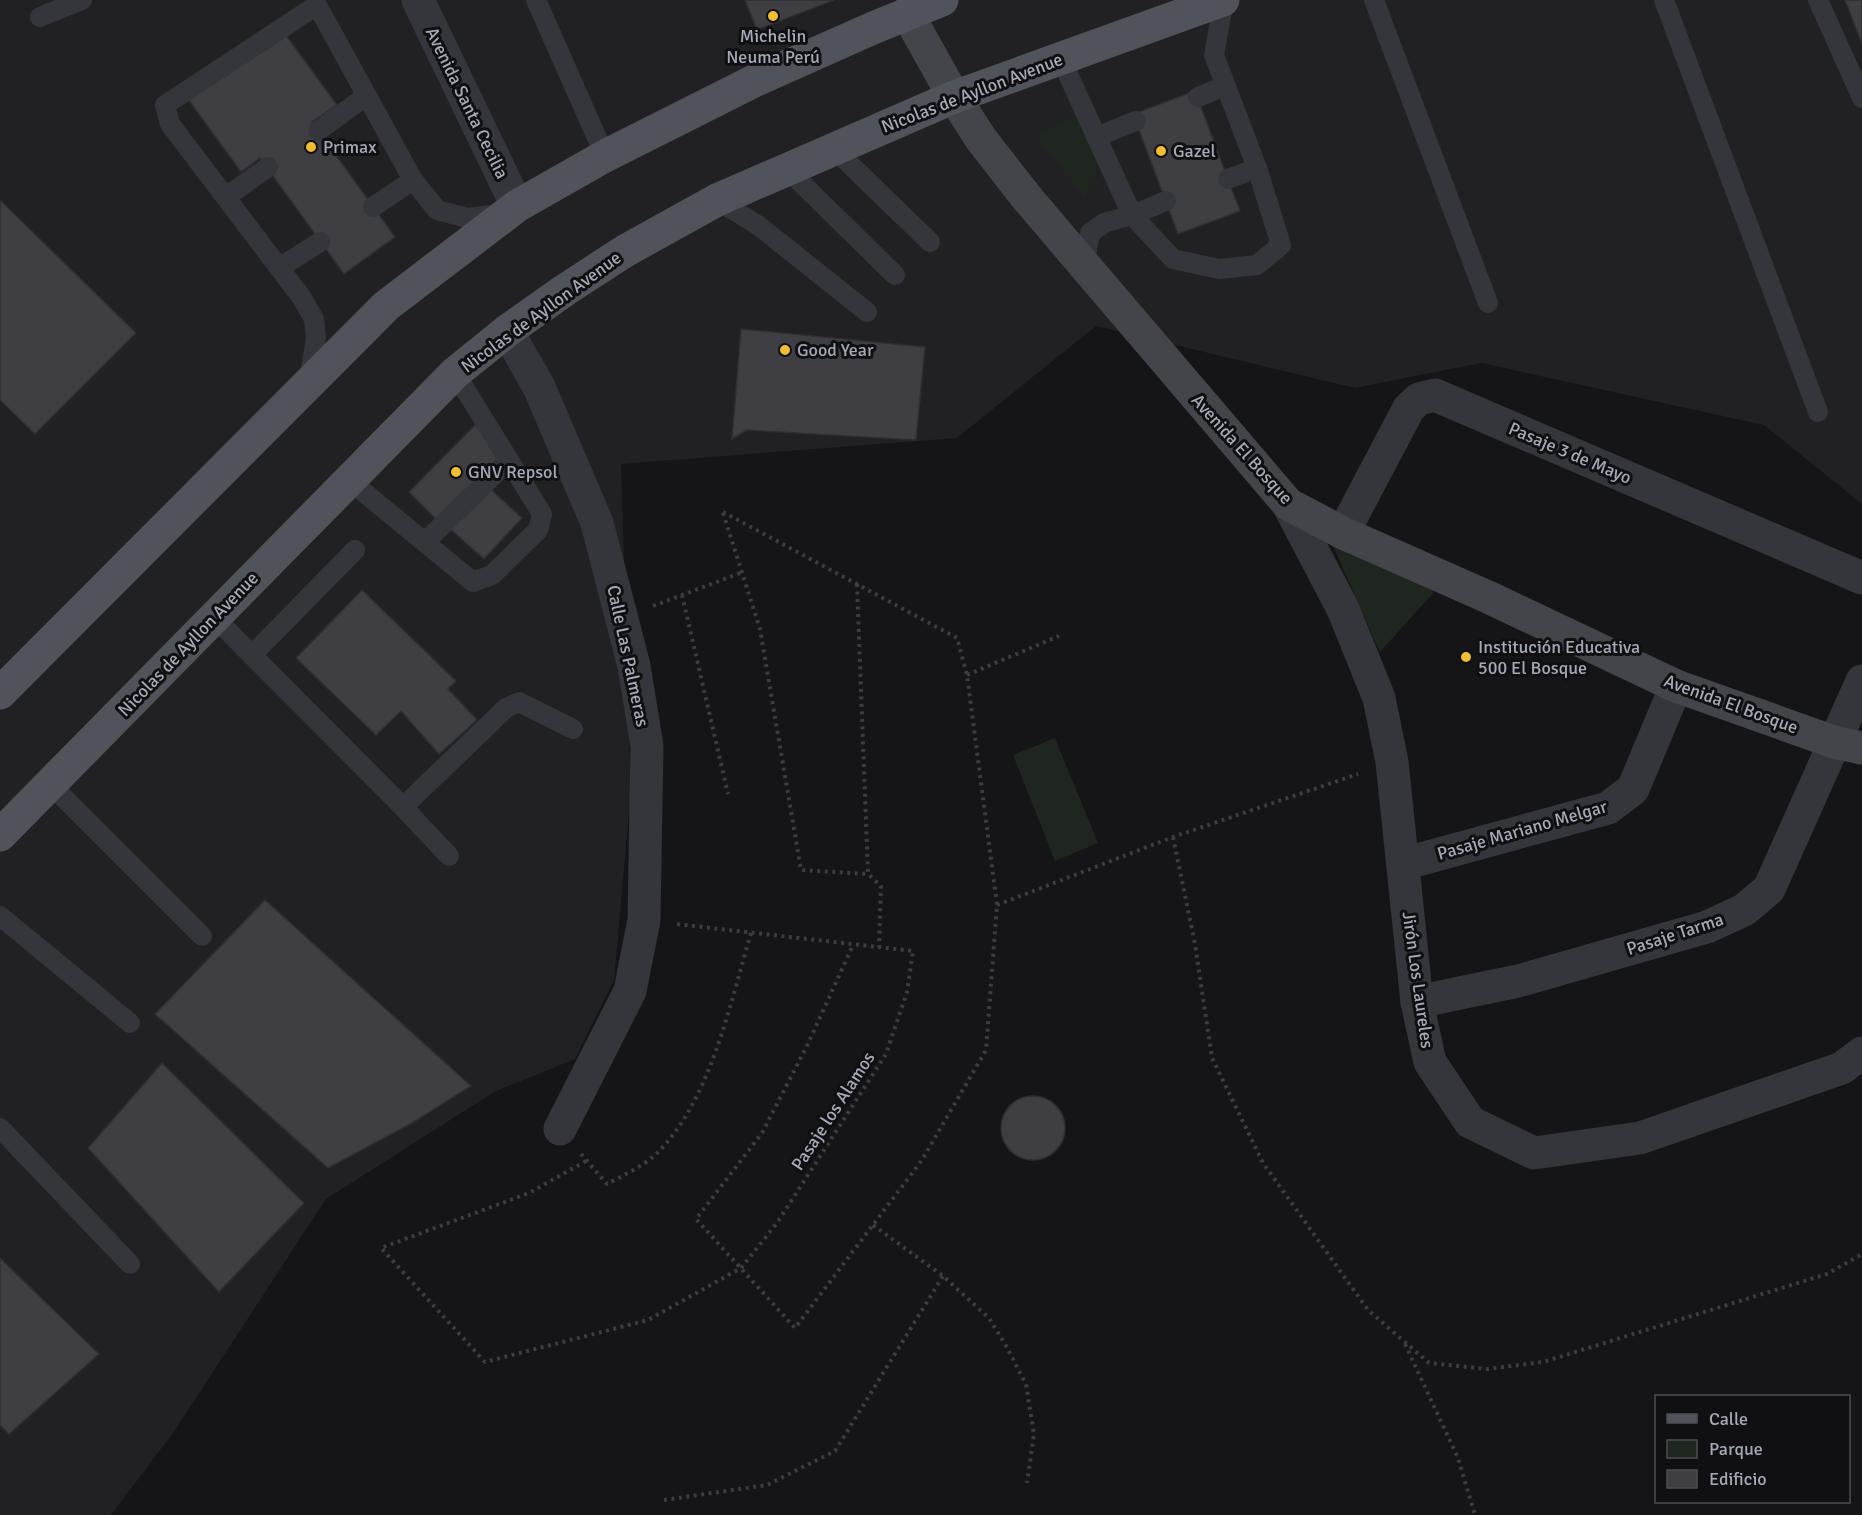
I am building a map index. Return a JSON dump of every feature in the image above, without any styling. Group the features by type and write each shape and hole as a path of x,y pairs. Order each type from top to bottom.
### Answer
{"main road":[{"path":"2,689 386,306 512,210 605,156 903,7 942,0"},
{"name":"Nicolas de Ayllon Avenue","path":"0,835 455,373 507,331 565,290 625,251 717,200 833,148 954,97 1223,0"}],"street":[{"name":"Avenida Santa Cecilia","path":"418,0 512,210"},
{"name":"Avenida El Bosque","path":"903,7 954,97 981,139 1084,267 1288,504 1342,532 1488,597 1676,686 1848,745"},
{"name":"Calle Las Palmeras","path":"507,331 538,387 597,523 634,666 647,746 644,920 630,991 560,1129"},
{"name":"Pasaje 3 de Mayo","path":"1342,532 1409,408 1419,399 1436,395 1862,578"},
{"name":"Jirón Los Laureles","path":"1288,504 1343,609 1379,698 1392,762 1418,1002 1430,1062 1470,1122 1534,1153 1640,1138 1842,1068 1862,1053"},
{"path":"1848,745 1862,681"},
{"name":"Pasaje Mariano Melgar","path":"1403,864 1608,808 1633,789 1676,686"},
{"name":"Pasaje Tarma","path":"1418,1002 1518,981 1707,927 1744,910 1769,889 1848,745"}],"lane":[{"path":"40,17 82,0"},
{"path":"536,0 605,156"},
{"path":"1061,59 1132,215 1173,259 1219,269 1257,265 1281,245 1257,168 1214,55 1223,0"},
{"path":"1374,0 1488,303"},
{"path":"1664,0 1818,412"},
{"path":"1818,0 1862,98"},
{"path":"309,383 316,338 314,319 302,298 170,124 165,105 317,4 413,180 437,210 467,218 512,210"},
{"path":"1198,97 1225,86"},
{"path":"318,131 366,96"},
{"path":"1096,137 1136,121"},
{"path":"833,148 930,242"},
{"path":"226,197 268,167"},
{"path":"1228,179 1257,168"},
{"path":"787,169 895,275"},
{"path":"373,207 413,180"},
{"path":"717,200 759,226 867,312"},
{"path":"1084,267 1090,232 1104,223 1132,215 1166,201"},
{"path":"279,268 320,242"},
{"path":"349,480 473,582 492,575 538,530 542,514 455,373"},
{"path":"425,542 509,460"},
{"path":"252,655 355,550"},
{"path":"214,617 403,807 448,856"},
{"path":"403,807 506,708 519,702 573,729"},
{"path":"51,784 202,936"},
{"path":"0,916 130,1023"},
{"path":"0,1128 130,1264"}],"path":[{"path":"644,920 879,947 881,886 868,874 801,870 760,629 723,512 957,638 968,675 997,905 986,1050 922,1160 795,1328 696,1219 762,1133 807,1046 853,945"},
{"path":"621,617 743,572"},
{"path":"856,584 868,874"},
{"path":"682,595 728,794"},
{"path":"968,675 1059,636"},
{"path":"997,905 1173,837 1392,762"},
{"path":"1173,837 1194,944 1212,1058 1263,1163 1368,1310 1429,1363 1488,1369 1542,1362 1827,1274 1862,1254"},
{"path":"741,1268 648,1320 485,1362 381,1248 529,1193 586,1161 607,1184 654,1157 682,1124 714,1058 751,933"},
{"name":"Pasaje los Alamos","path":"741,1268 777,1223 886,1054 907,992 913,951 879,947"},
{"path":"873,1225 943,1276 989,1318 1026,1384 1034,1434 1027,1483"},
{"path":"664,1500 767,1485 835,1451 943,1276"},
{"path":"1404,1341 1458,1458 1475,1515"}],"shaded area":[{"path":"0,0 1862,0 1862,504 1764,425 1481,363 1355,388 1096,326 957,438 621,464 631,790 614,980 575,1059 494,1092 326,1199 173,1433 111,1515 0,1515"}],"green space":[{"path":"1077,115 1095,148 1096,177 1084,197 1035,135"},
{"path":"1326,530 1434,592 1380,652"},
{"path":"1055,738 1098,843 1055,861 1013,755"}],"building":[{"name":"Michelin Neuma Perú","path":"745,0 834,0 757,30"},
{"path":"1845,0 1862,0 1862,44"},
{"path":"280,27 337,105 312,122 395,237 344,274 260,158 241,172 185,95"},
{"path":"1195,91 1240,211 1178,234 1133,114"},
{"path":"0,200 136,333 35,434 0,400"},
{"path":"741,329 925,347 916,440 747,430 732,439"},
{"name":"GNV Repsol","path":"475,425 503,453 437,520 409,492"},
{"name":"GNV Repsol","path":"487,486 522,518 484,559 449,528"},
{"path":"362,590 456,681 448,689 477,720 439,754 401,711 376,735 296,658"},
{"path":"265,900 471,1086 412,1123 328,1168 155,1014"},
{"path":"162,1063 304,1203 219,1292 88,1148"},
{"path":"1027,1096 1039,1096 1056,1105 1063,1116 1065,1128 1063,1140 1056,1151 1039,1160 1027,1160 1015,1155 1006,1146 1001,1134 1001,1122 1006,1110 1015,1101"},
{"path":"0,1258 99,1354 9,1434 0,1425"}],"place":[{"name":"Michelin Neuma Perú","path":"773,16"},
{"name":"Primax","path":"311,147"},
{"name":"Gazel","path":"1161,151"},
{"name":"Good Year","path":"785,350"},
{"name":"GNV Repsol","path":"456,472"},
{"name":"Institución Educativa 500 El Bosque","path":"1466,657"}]}
